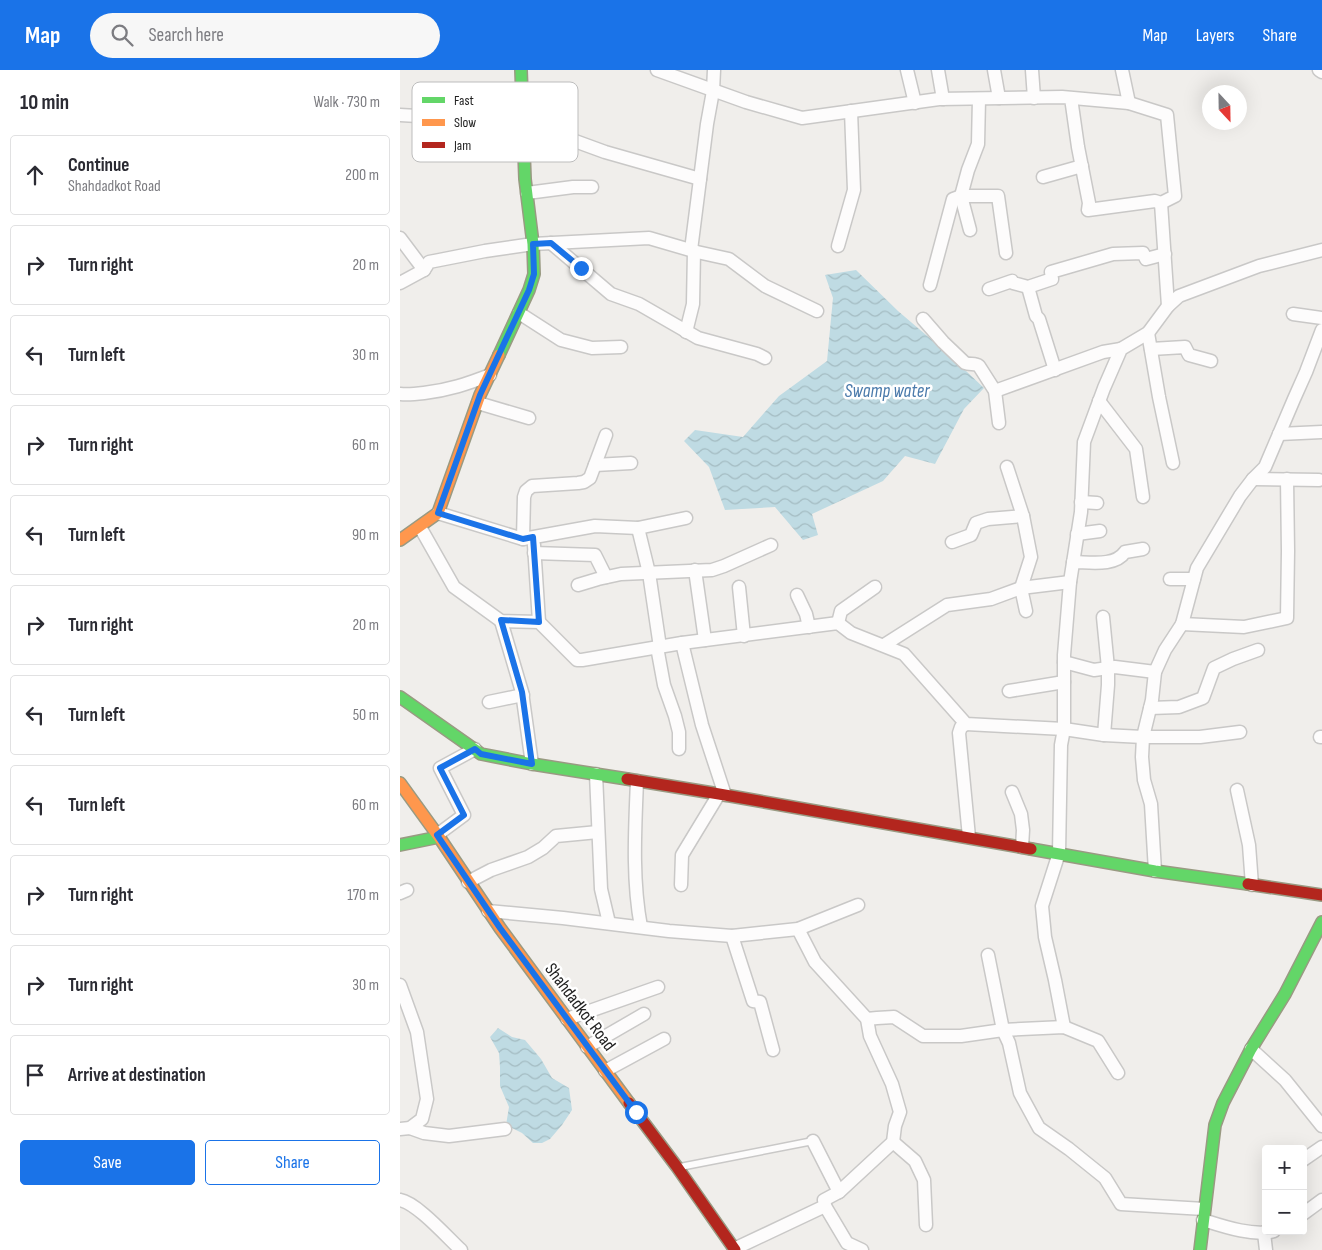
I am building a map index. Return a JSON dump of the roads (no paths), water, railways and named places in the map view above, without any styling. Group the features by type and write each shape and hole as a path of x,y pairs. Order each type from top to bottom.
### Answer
{"main road":[{"path":"401,537 420,527 438,513 478,403 529,290 534,274 525,162"},
{"path":"400,698 481,754 969,837 1155,871 1322,895"},
{"name":"Shahdadkot Road","path":"400,783 488,910 677,1167 734,1250"},
{"path":"400,845 438,836"},
{"path":"1200,1250 1215,1125 1223,1103 1251,1049 1285,994 1322,922"}],"street":[{"path":"657,70 746,102 802,118 944,99 1071,98 1129,103 1167,115 1175,196 1161,203"},
{"path":"686,332 693,304 692,251 707,124 714,90 714,70"},
{"path":"907,70 915,103"},
{"path":"938,70 944,99"},
{"path":"994,70 999,98"},
{"path":"1032,70 1034,98"},
{"path":"1122,70 1129,103"},
{"path":"1318,70 1322,72"},
{"path":"1071,98 1089,203 1088,210 1155,200 1161,203"},
{"path":"970,230 961,196 978,144 979,99"},
{"path":"838,246 854,190 852,111"},
{"path":"578,142 605,152 700,179"},
{"path":"1044,177 1082,166"},
{"path":"527,194 573,187 592,187"},
{"path":"930,285 953,199 961,196 998,196 1006,253"},
{"path":"1161,203 1168,306"},
{"path":"400,238 424,270"},
{"path":"400,282 424,270 429,262 485,250 533,244 650,238 692,251 729,259 765,286 817,311"},
{"path":"551,243 611,294 639,304 698,338 758,354 765,358"},
{"path":"995,391 1104,352 1121,349 1148,333 1168,306 1179,296 1259,266 1322,250"},
{"path":"989,289 1012,281 1013,283 1028,287 1052,279 1051,272 1114,254 1143,253 1146,259 1164,254"},
{"path":"1028,287 1055,370"},
{"path":"519,313 561,340 592,348 621,347"},
{"path":"1293,314 1322,318"},
{"path":"923,319 942,342 965,363 979,366 995,391 999,423"},
{"path":"1155,871 1151,804 1144,780 1142,757 1143,737 1150,708 1155,672 1165,650 1182,624 1197,568 1240,496 1265,467 1317,357 1322,330"},
{"path":"1148,333 1172,463"},
{"path":"1151,349 1185,348 1189,355 1211,361"},
{"path":"1064,1027 1045,937 1042,906 1059,853 1061,745 1064,729 1064,662 1070,582 1081,502 1084,442 1121,349"},
{"path":"400,394 435,392 459,387 490,375"},
{"path":"1099,401 1136,448 1142,498"},
{"path":"478,403 529,418"},
{"path":"1279,434 1322,432"},
{"path":"606,435 590,478 584,482 532,486 526,491 524,497 528,538 534,553 539,622 577,660 682,643 838,623 851,633 904,654 966,724"},
{"path":"595,465 631,462"},
{"path":"1006,467 1024,516 1031,557 1021,588 1026,611"},
{"path":"1253,479 1319,480"},
{"path":"1182,624 1244,627 1287,618 1287,480"},
{"path":"1081,502 1097,503"},
{"path":"438,513 528,538 594,526 638,528 686,518"},
{"path":"952,542 971,535 976,523 988,519 1024,516"},
{"path":"420,527 454,587 501,620 539,622"},
{"path":"638,528 649,572 664,685 679,732 679,749"},
{"path":"1077,534 1100,531"},
{"path":"578,585 621,574 712,570 771,545"},
{"path":"1073,562 1112,562 1122,557 1125,552 1143,549"},
{"path":"534,553 595,555 606,577"},
{"path":"695,570 705,640"},
{"path":"1170,579 1194,579"},
{"path":"884,645 947,605 991,599 1021,588 1070,582"},
{"path":"739,587 744,636"},
{"path":"838,623 841,611 875,587"},
{"path":"797,595 806,614 809,628"},
{"path":"1103,618 1108,668 1104,735"},
{"path":"501,620 522,695 532,764"},
{"path":"681,885 682,854 722,795 702,725 682,643"},
{"path":"1150,708 1179,707 1202,698 1214,668 1258,650"},
{"path":"1064,662 1094,670 1115,667 1155,672"},
{"path":"1009,691 1064,682"},
{"path":"489,702 522,695"},
{"path":"969,837 960,733 961,727 966,724 1064,729 1104,735 1143,737 1200,737 1240,732"},
{"path":"438,836 464,815 440,768 475,749"},
{"path":"596,774 601,889 609,923"},
{"path":"637,781 634,848 638,907 642,927"},
{"path":"1237,790 1250,845 1252,884"},
{"path":"1012,792 1022,814 1024,830 1022,847"},
{"path":"468,882 491,870 528,857 543,848 556,836 598,832"},
{"path":"488,910 732,936 798,929 858,905"},
{"path":"798,929 815,962 867,1019 870,1036 892,1084 900,1112 895,1126 894,1142 839,1192 824,1200 825,1206 847,1243 858,1249"},
{"path":"732,936 754,1001 760,1002 773,1050"},
{"path":"988,955 1003,1030 1009,1043 1020,1093 1039,1128 1070,1149 1105,1178 1121,1204 1203,1215 1231,1229 1262,1231"},
{"path":"400,986 416,1032 427,1098 422,1119 405,1128"},
{"path":"567,1019 658,987"},
{"path":"588,1047 644,1014"},
{"path":"867,1019 894,1017 923,1036 961,1036 1003,1030 1064,1027 1098,1041 1118,1073"},
{"path":"605,1071 664,1039"},
{"path":"1251,1049 1285,1080 1322,1126"},
{"path":"405,1128 424,1133 449,1136 505,1129"},
{"path":"813,1141 839,1192"},
{"path":"894,1142 915,1161 924,1180 926,1226"},
{"path":"1307,1157 1322,1147"},
{"path":"400,1200 410,1203 419,1210 461,1250"},
{"path":"1307,1211 1322,1200"},
{"path":"734,1250 825,1206"},
{"path":"1266,1250 1268,1235"}],"lane":[{"path":"677,1167 813,1141"}],"water":[{"name":"Swamp water","path":"856,270 898,311 984,388 964,409 935,464 905,456 883,481 812,514 818,535 803,540 775,507 725,510 709,467 684,441 695,430 743,437 779,396 827,361 833,298 825,275"},
{"path":"498,1028 512,1037 525,1040 541,1059 552,1078 569,1088 572,1110 550,1139 542,1143 533,1143 522,1133 506,1125 509,1107 500,1086 499,1053 490,1037"}]}
